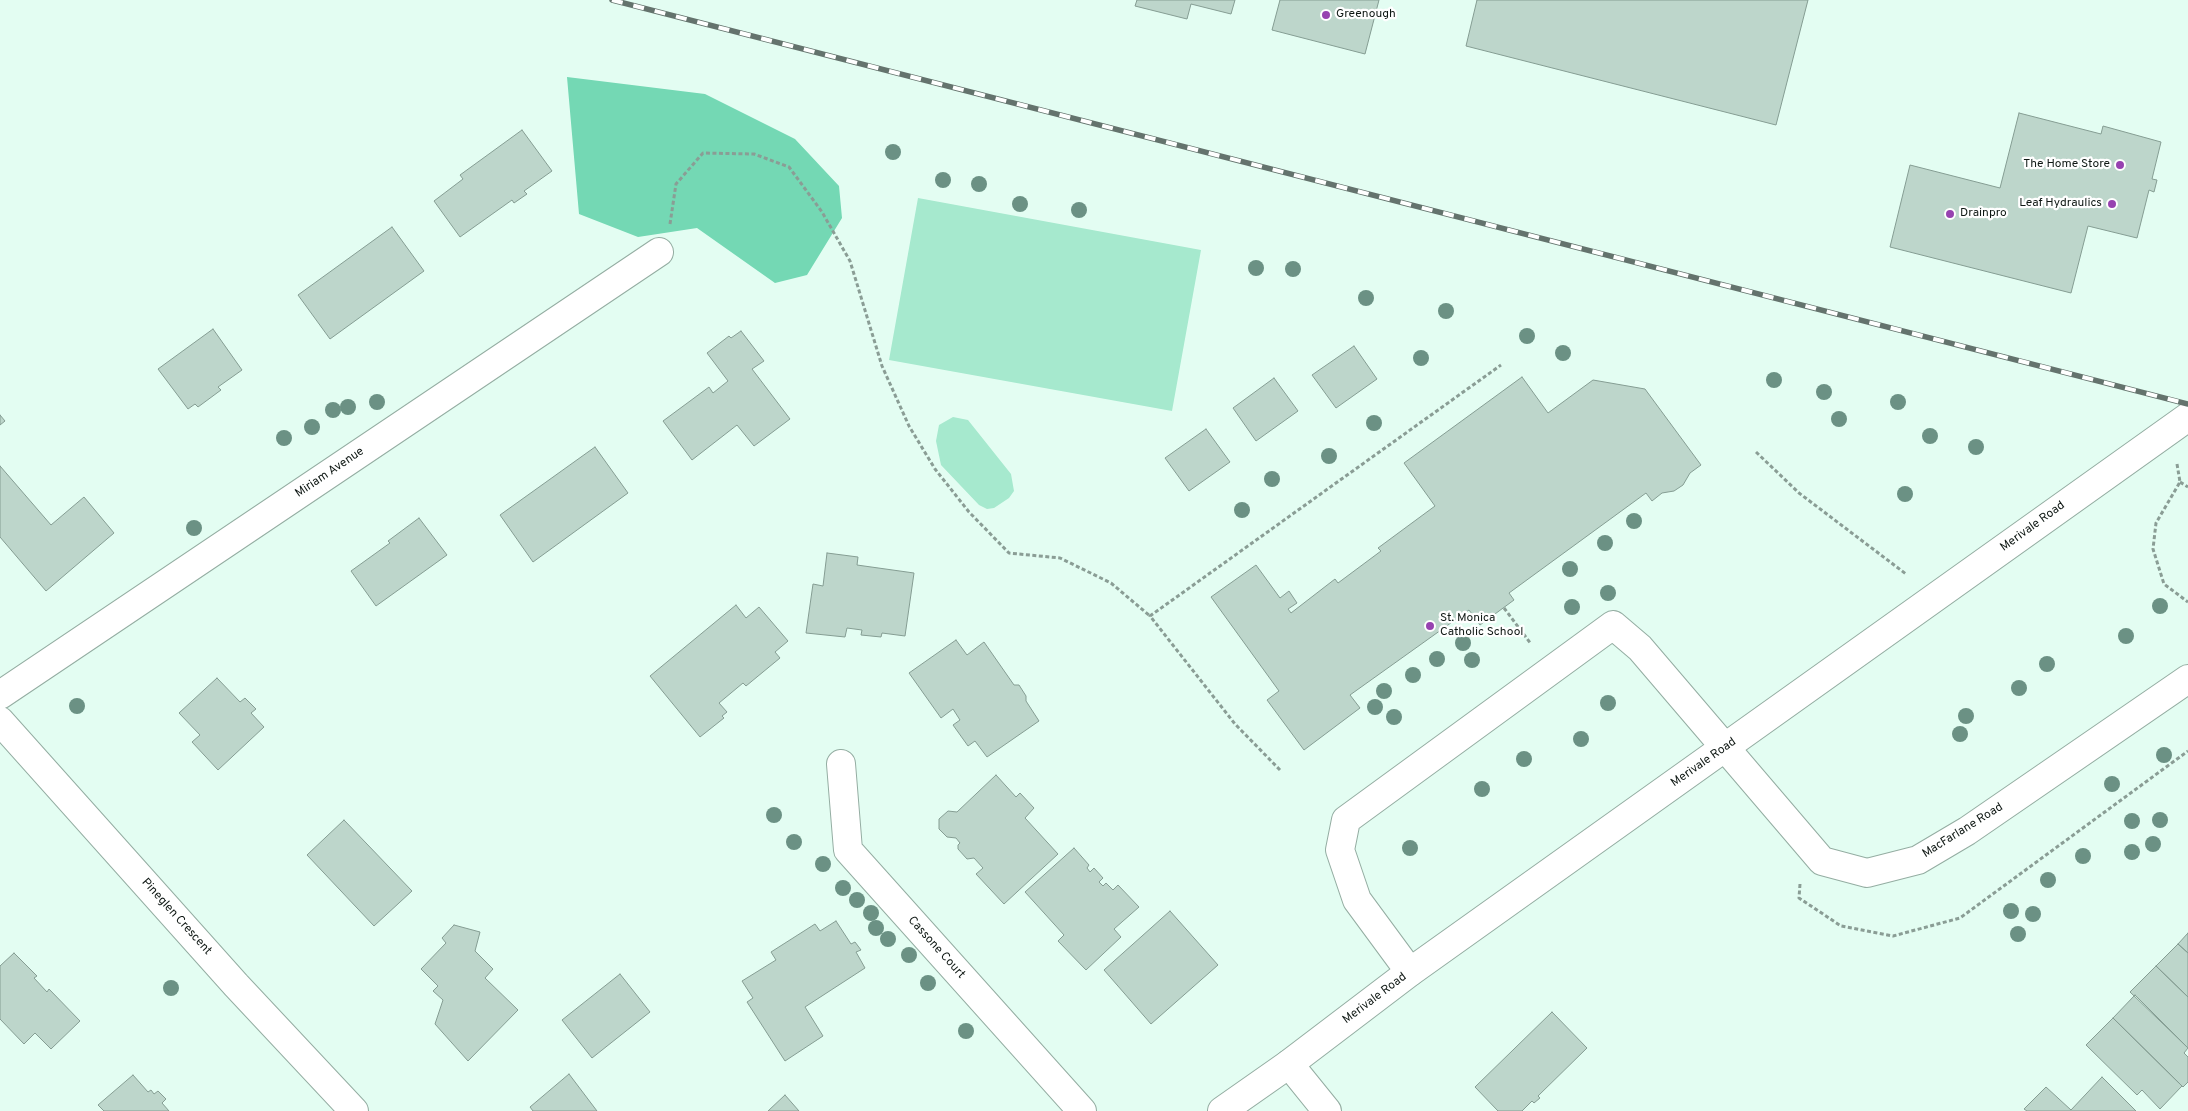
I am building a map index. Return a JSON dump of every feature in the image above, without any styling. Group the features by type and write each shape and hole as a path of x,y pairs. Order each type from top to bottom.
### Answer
{"street":[{"name":"Miriam Avenue","path":"0,695 659,252"},
{"name":"Merivale Road","path":"1222,1111 1289,1064 1410,972 2179,423"},
{"name":"MacFarlane Road","path":"1552,670 1613,625 1640,648 1726,747 1800,838 1822,861 1867,873 1918,860 1967,832 2188,679"},
{"path":"1410,972 1357,900 1340,850 1346,820 1552,670"},
{"name":"Pineglen Crescent","path":"0,721 236,985 354,1111"},
{"name":"Cassone Court","path":"841,764 848,850 1082,1111"},
{"path":"1289,1064 1327,1111"}],"path":[{"path":"659,252 669,236 676,184 703,153 754,154 789,167 822,212 850,261 882,366 909,426 935,469 958,498 1009,553 1060,558 1111,583 1150,616 1235,724 1280,770"},
{"path":"1150,616 1501,366"},
{"path":"2179,423 2180,482 2156,523 2153,549 2164,584 2188,602"},
{"path":"1756,452 1799,493 1906,574"},
{"path":"2180,482 2188,487"},
{"path":"1504,608 1552,670"},
{"path":"1800,838 1800,898 1841,926 1893,936 1960,918 2188,751"}],"green space":[{"path":"567,77 705,94 795,139 839,186 842,218 807,275 775,283 697,228 638,237 579,214"},
{"path":"918,198 1201,250 1172,411 889,360"},
{"path":"953,417 968,420 1011,474 1014,491 1009,498 994,508 987,509 979,505 941,465 936,441 939,425"}],"building":[{"path":"1137,0 1235,0 1231,14 1191,4 1187,19 1135,6"},
{"name":"Greenough","path":"1280,0 1379,0 1365,54 1272,30"},
{"path":"1477,0 1808,0 1776,125 1466,46"},
{"path":"2019,113 2101,134 2103,126 2161,142 2152,179 2157,180 2154,192 2149,190 2137,238 2088,226 2071,293 1890,247 1910,165 2000,188"},
{"path":"522,130 552,171 524,191 527,194 514,203 512,200 460,237 434,201 463,179 460,175"},
{"path":"392,227 424,271 330,339 298,295"},
{"path":"213,329 242,370 218,387 221,390 198,407 195,404 188,409 158,369"},
{"path":"741,331 764,361 752,369 790,419 754,446 737,425 692,460 663,421 709,387 713,393 728,381 707,353 729,336 731,338"},
{"path":"1354,346 1377,379 1336,408 1312,375"},
{"path":"1522,377 1548,413 1593,380 1645,389 1701,465 1690,473 1683,485 1674,491 1662,493 1652,501 1646,493 1509,593 1514,600 1480,625 1469,610 1350,695 1360,708 1304,750 1267,700 1279,691 1211,597 1256,565 1280,598 1289,591 1297,603 1288,609 1291,613 1335,579 1338,583 1381,551 1378,548 1435,506 1404,463"},
{"path":"1274,378 1298,411 1256,441 1233,408"},
{"path":"0,415 5,421 0,425"},
{"path":"1206,429 1230,462 1189,491 1165,458"},
{"path":"595,447 628,493 533,562 500,515"},
{"path":"0,466 51,525 84,497 114,533 46,591 0,537"},
{"path":"419,518 447,555 376,606 351,571 390,543 388,541"},
{"path":"827,553 858,557 857,565 914,573 905,636 882,633 881,637 861,635 862,630 847,628 845,637 806,633 813,584 823,586"},
{"path":"736,605 746,618 759,607 788,641 775,652 780,658 746,686 743,683 719,703 727,712 722,716 724,718 700,737 650,676"},
{"path":"956,640 967,655 984,642 1014,685 1019,685 1026,696 1026,701 1039,721 987,757 975,741 968,746 953,725 960,720 953,709 941,718 909,673"},
{"path":"217,678 240,702 245,698 256,709 251,713 264,727 218,770 192,742 200,735 179,713"},
{"path":"996,775 1016,797 1020,793 1034,808 1025,818 1058,854 1004,904 976,874 983,868 974,858 967,859 958,849 960,843 956,838 947,837 939,829 939,819 948,811 957,812"},
{"path":"344,820 412,891 374,926 307,855"},
{"path":"1074,848 1089,865 1087,868 1090,872 1094,868 1103,878 1099,882 1103,886 1106,883 1113,890 1118,885 1139,907 1114,929 1121,937 1086,970 1058,941 1064,935 1025,892"},
{"path":"1170,911 1218,965 1151,1024 1104,970"},
{"path":"836,921 851,944 855,942 861,950 856,952 865,968 805,1007 823,1036 785,1061 747,1002 753,998 742,981 776,960 771,952 815,924 820,931"},
{"path":"454,925 480,932 475,951 493,969 485,978 518,1010 468,1061 435,1024 443,1000 433,991 438,986 421,969 446,943 442,938"},
{"path":"2188,933 2188,953 2178,944"},
{"path":"2178,944 2188,953 2188,997 2156,966"},
{"path":"14,953 37,976 34,978 47,992 49,989 80,1021 51,1049 35,1033 24,1044 0,1019 0,966"},
{"path":"2156,966 2188,997 2188,1048 2130,992"},
{"path":"620,974 650,1012 592,1058 562,1020"},
{"path":"2135,995 2188,1048 2184,1053 2188,1057 2188,1082 2183,1087 2113,1018"},
{"path":"1552,1012 1587,1048 1538,1096 1540,1098 1534,1103 1532,1101 1522,1111 1498,1111 1475,1087"},
{"path":"2113,1018 2182,1086 2160,1109 2142,1090 2137,1095 2086,1045"},
{"path":"569,1074 597,1111 533,1111 530,1107"},
{"path":"133,1075 148,1092 151,1090 154,1094 158,1091 166,1099 162,1103 169,1111 104,1111 98,1105"},
{"path":"2102,1077 2136,1111 2027,1111 2024,1109 2046,1087 2071,1110"},
{"path":"785,1095 799,1111 768,1111"}],"railway":[{"path":"612,0 2188,404"}],"place":[{"name":"Greenough","path":"1326,15"},
{"name":"The Home Store","path":"2120,165"},
{"name":"Leaf Hydraulics","path":"2112,204"},
{"name":"Drainpro","path":"1950,214"},
{"name":"St. Monica Catholic School","path":"1430,626"}]}
